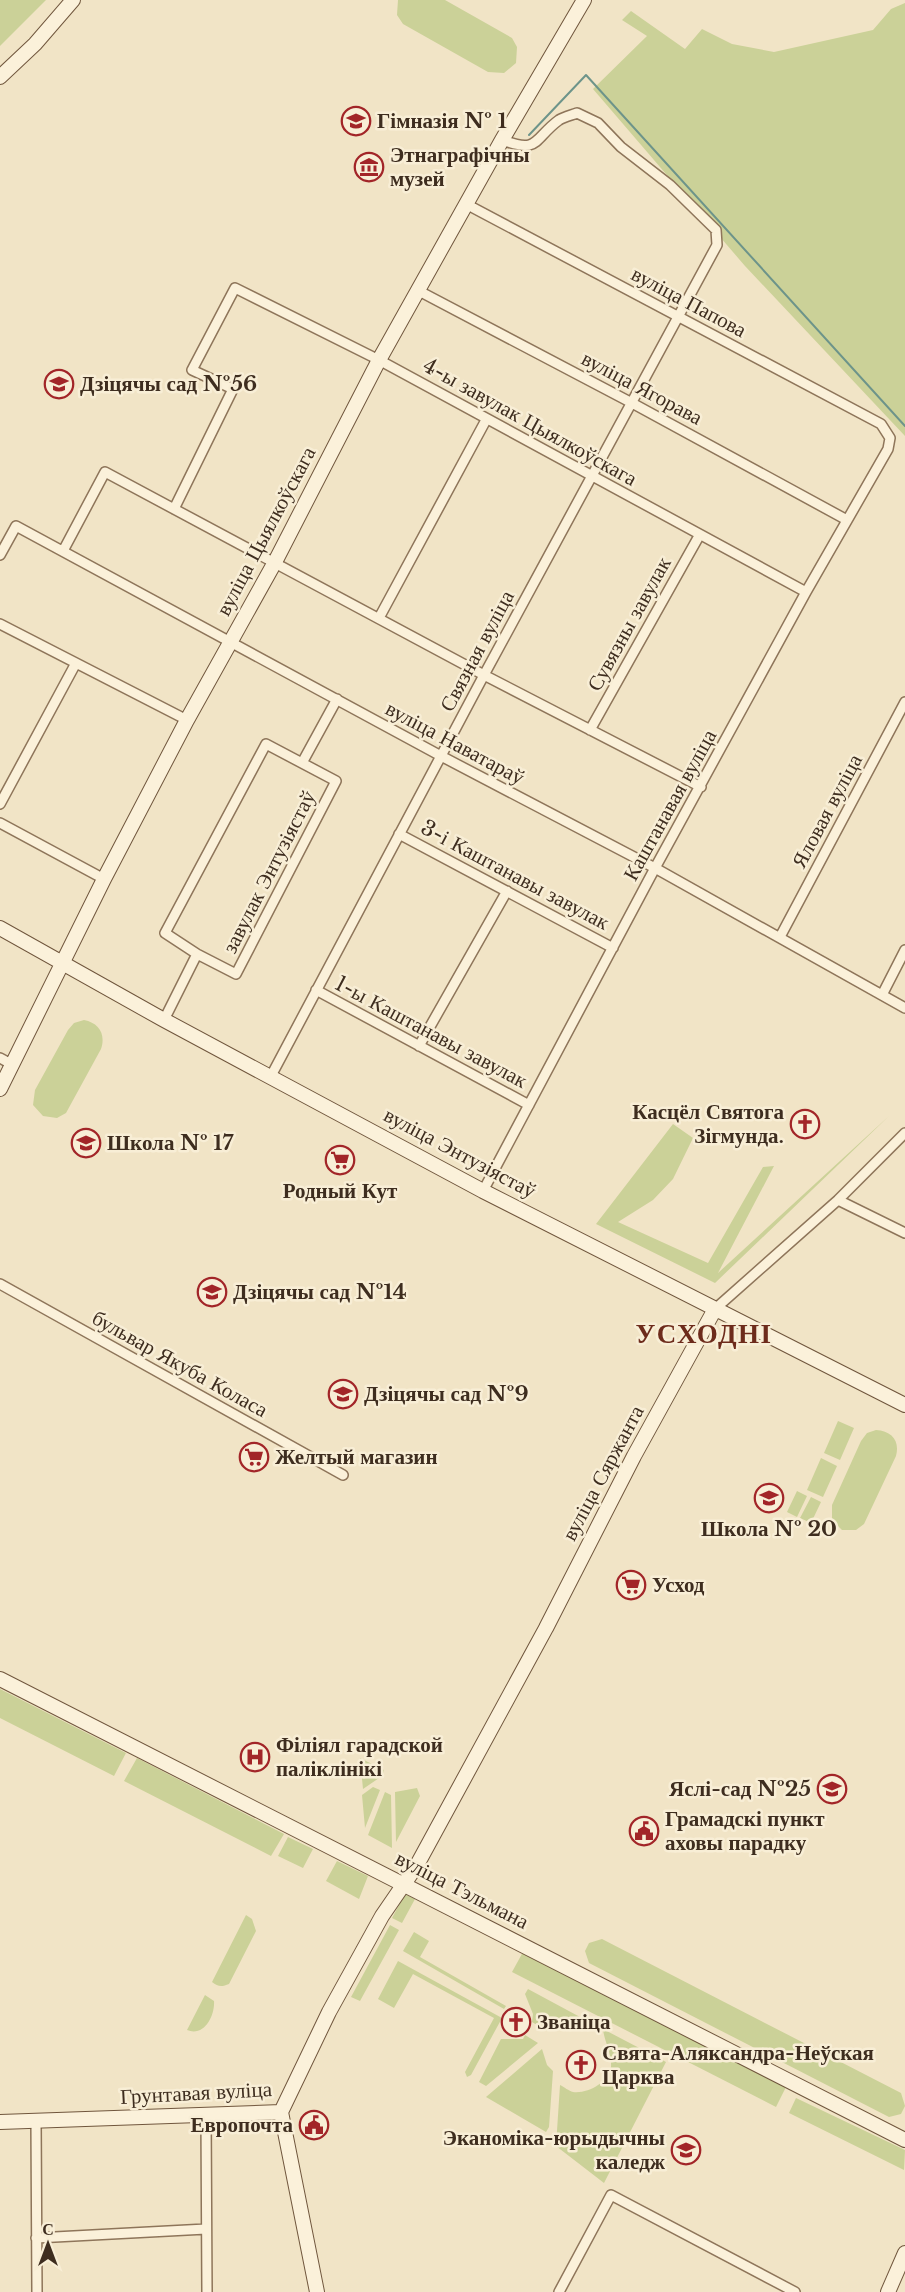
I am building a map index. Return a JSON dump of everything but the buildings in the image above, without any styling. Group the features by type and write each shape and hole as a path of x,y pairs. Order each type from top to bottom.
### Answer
{"main road":[{"path":"0,77 34,44 73,0"},
{"name":"вуліца Цыялкоўскага","path":"0,1089 104,879 187,720 275,562 379,360 502,140 584,0"},
{"name":"вуліца Энтузіястаў","path":"0,928 164,1020 483,1191 905,1405"},
{"name":"вуліца Сяржанта","path":"404,1885 546,1628 634,1456 715,1309"},
{"name":"вуліца Тэльмана","path":"0,1679 905,2140"},
{"name":"Грунтавая вуліца","path":"0,2122 281,2112 329,2012 382,1916 404,1885"},
{"path":"281,2112 317,2292"},
{"path":"888,2292 905,2253"}],"street":[{"name":"Связная вуліца","path":"271,1076 484,675 717,245 716,230 670,185 621,147 598,123 578,113 560,119 536,144 519,146 502,140"},
{"name":"вуліца Папова","path":"466,204 881,424 890,438"},
{"name":"4-ы завулак Цыялкоўскага","path":"174,509 233,389 192,370 234,288 379,360 699,536 806,592"},
{"name":"вуліца Ягорава","path":"419,291 847,520"},
{"path":"378,618 486,420"},
{"name":"Каштанавая вуліца","path":"483,1191 655,868 806,592 888,449 890,438"},
{"path":"63,551 105,472 484,675 701,787"},
{"name":"вуліца Наватараў","path":"0,555 16,526 441,756 655,868 905,1008"},
{"name":"Сувязны завулак","path":"590,729 699,536"},
{"path":"0,624 187,720"},
{"path":"0,804 76,663"},
{"name":"завулак Энтузіястаў","path":"302,763 337,699"},
{"name":"Яловая вуліца","path":"780,937 905,702"},
{"name":"завулак Энтузіястаў","path":"266,744 336,781 236,974 196,954 165,933 266,744"},
{"path":"0,823 104,879"},
{"name":"3-і Каштанавы завулак","path":"399,834 613,948"},
{"path":"419,1046 507,891"},
{"path":"882,995 905,950"},
{"name":"завулак Энтузіястаў","path":"164,1020 196,954"},
{"name":"1-ы Каштанавы завулак","path":"316,990 529,1105"},
{"path":"0,1058 13,1065"},
{"name":"вуліца Сяржанта","path":"715,1309 838,1200 905,1132"},
{"path":"838,1200 905,1233"},
{"name":"бульвар Якуба Коласа","path":"0,1284 343,1475"},
{"path":"206,2116 207,2292"},
{"path":"36,2121 37,2292"},
{"path":"559,2292 611,2195 795,2292"},
{"path":"36,2238 206,2229"}],"green space":[{"path":"0,0 46,0 0,46"},
{"path":"398,0 445,0 512,38 517,47 516,63 504,73 488,72 403,24 397,15"},
{"path":"905,3 905,436 745,266 593,89 647,36 622,20 631,11 685,49 702,29 732,44 774,52 873,30 891,9"},
{"path":"84,1020 94,1024 100,1030 103,1039 101,1049 66,1113 57,1118 43,1116 33,1105 35,1090 68,1030 74,1023"},
{"path":"889,1116 715,1283 596,1224 673,1124 693,1138 673,1179 653,1200 618,1222 708,1263 763,1167 774,1166 718,1273"},
{"path":"838,1421 854,1428 840,1460 824,1453"},
{"path":"876,1430 886,1432 894,1438 897,1446 896,1456 864,1524 856,1530 842,1530 832,1520 832,1505 861,1441 867,1433"},
{"path":"821,1458 837,1466 823,1497 807,1490"},
{"path":"797,1491 807,1496 797,1517 787,1512"},
{"path":"811,1497 821,1502 811,1523 800,1518"},
{"path":"0,1689 126,1753 114,1776 0,1718"},
{"path":"137,1758 284,1834 271,1856 124,1781"},
{"path":"360,1758 384,1770 382,1776 363,1789"},
{"path":"373,1787 380,1790 365,1828 362,1795"},
{"path":"417,1788 420,1796 396,1842 395,1792"},
{"path":"385,1792 391,1795 392,1848 368,1835"},
{"path":"288,1837 313,1849 303,1868 278,1856"},
{"path":"337,1861 368,1876 359,1899 326,1881"},
{"path":"405,1894 415,1899 402,1923 392,1918"},
{"path":"246,1915 252,1919 256,1931 229,1984 216,1985 212,1982"},
{"path":"390,1925 399,1930 360,2001 351,1997"},
{"path":"414,1932 429,1941 420,1957 506,2006 504,2009 403,1951"},
{"path":"602,1939 901,2093 905,2106 901,2114 889,2117 589,1963 585,1951 589,1943"},
{"path":"523,1952 786,2087 776,2107 512,1972"},
{"path":"398,1961 502,2018 471,2075 467,2077 465,2072 494,2018 413,1974 394,2008 378,1999"},
{"path":"528,1989 593,2024 558,2027 547,2031 532,2022 533,2014 525,1994"},
{"path":"205,1995 214,2001 210,2019 199,2031 187,2030"},
{"path":"603,2029 666,2062 604,2183 556,2146 560,2085 573,2092 585,2091 597,2086 609,2072 610,2057"},
{"path":"525,2035 538,2043 486,2086 479,2082 501,2039 523,2039"},
{"path":"542,2049 547,2065 553,2071 549,2127 546,2132 486,2097"},
{"path":"796,2098 905,2150 904,2170 789,2113"}],"waterway":[{"path":"529,135 586,75 905,426"}],"place":[{"name":"Гімназія № 1","path":"356,121"},
{"name":"Этнаграфічны музей","path":"369,167"},
{"name":"Дзіцячы сад №56","path":"59,384"},
{"name":"Касцёл Святога Зігмунда.","path":"805,1124"},
{"name":"Школа № 17","path":"86,1143"},
{"name":"Родный Кут","path":"340,1160"},
{"name":"Дзіцячы сад №14","path":"212,1292"},
{"name":"Дзіцячы сад №9","path":"343,1394"},
{"name":"Желтый магазин","path":"254,1457"},
{"name":"Школа № 20","path":"769,1498"},
{"name":"Усход","path":"631,1585"},
{"name":"Філіял гарадской паліклінікі","path":"255,1757"},
{"name":"Яслі-сад №25","path":"832,1789"},
{"name":"Грамадскі пункт аховы парадку","path":"644,1831"},
{"name":"Званіца","path":"516,2022"},
{"name":"Свята-Аляксандра-Неўская Царква","path":"581,2065"},
{"name":"Европочта","path":"314,2125"},
{"name":"Эканоміка-юрыдычны каледж","path":"686,2150"}],"district":[{"name":"УСХОДНІ","path":"704,1333"}]}
